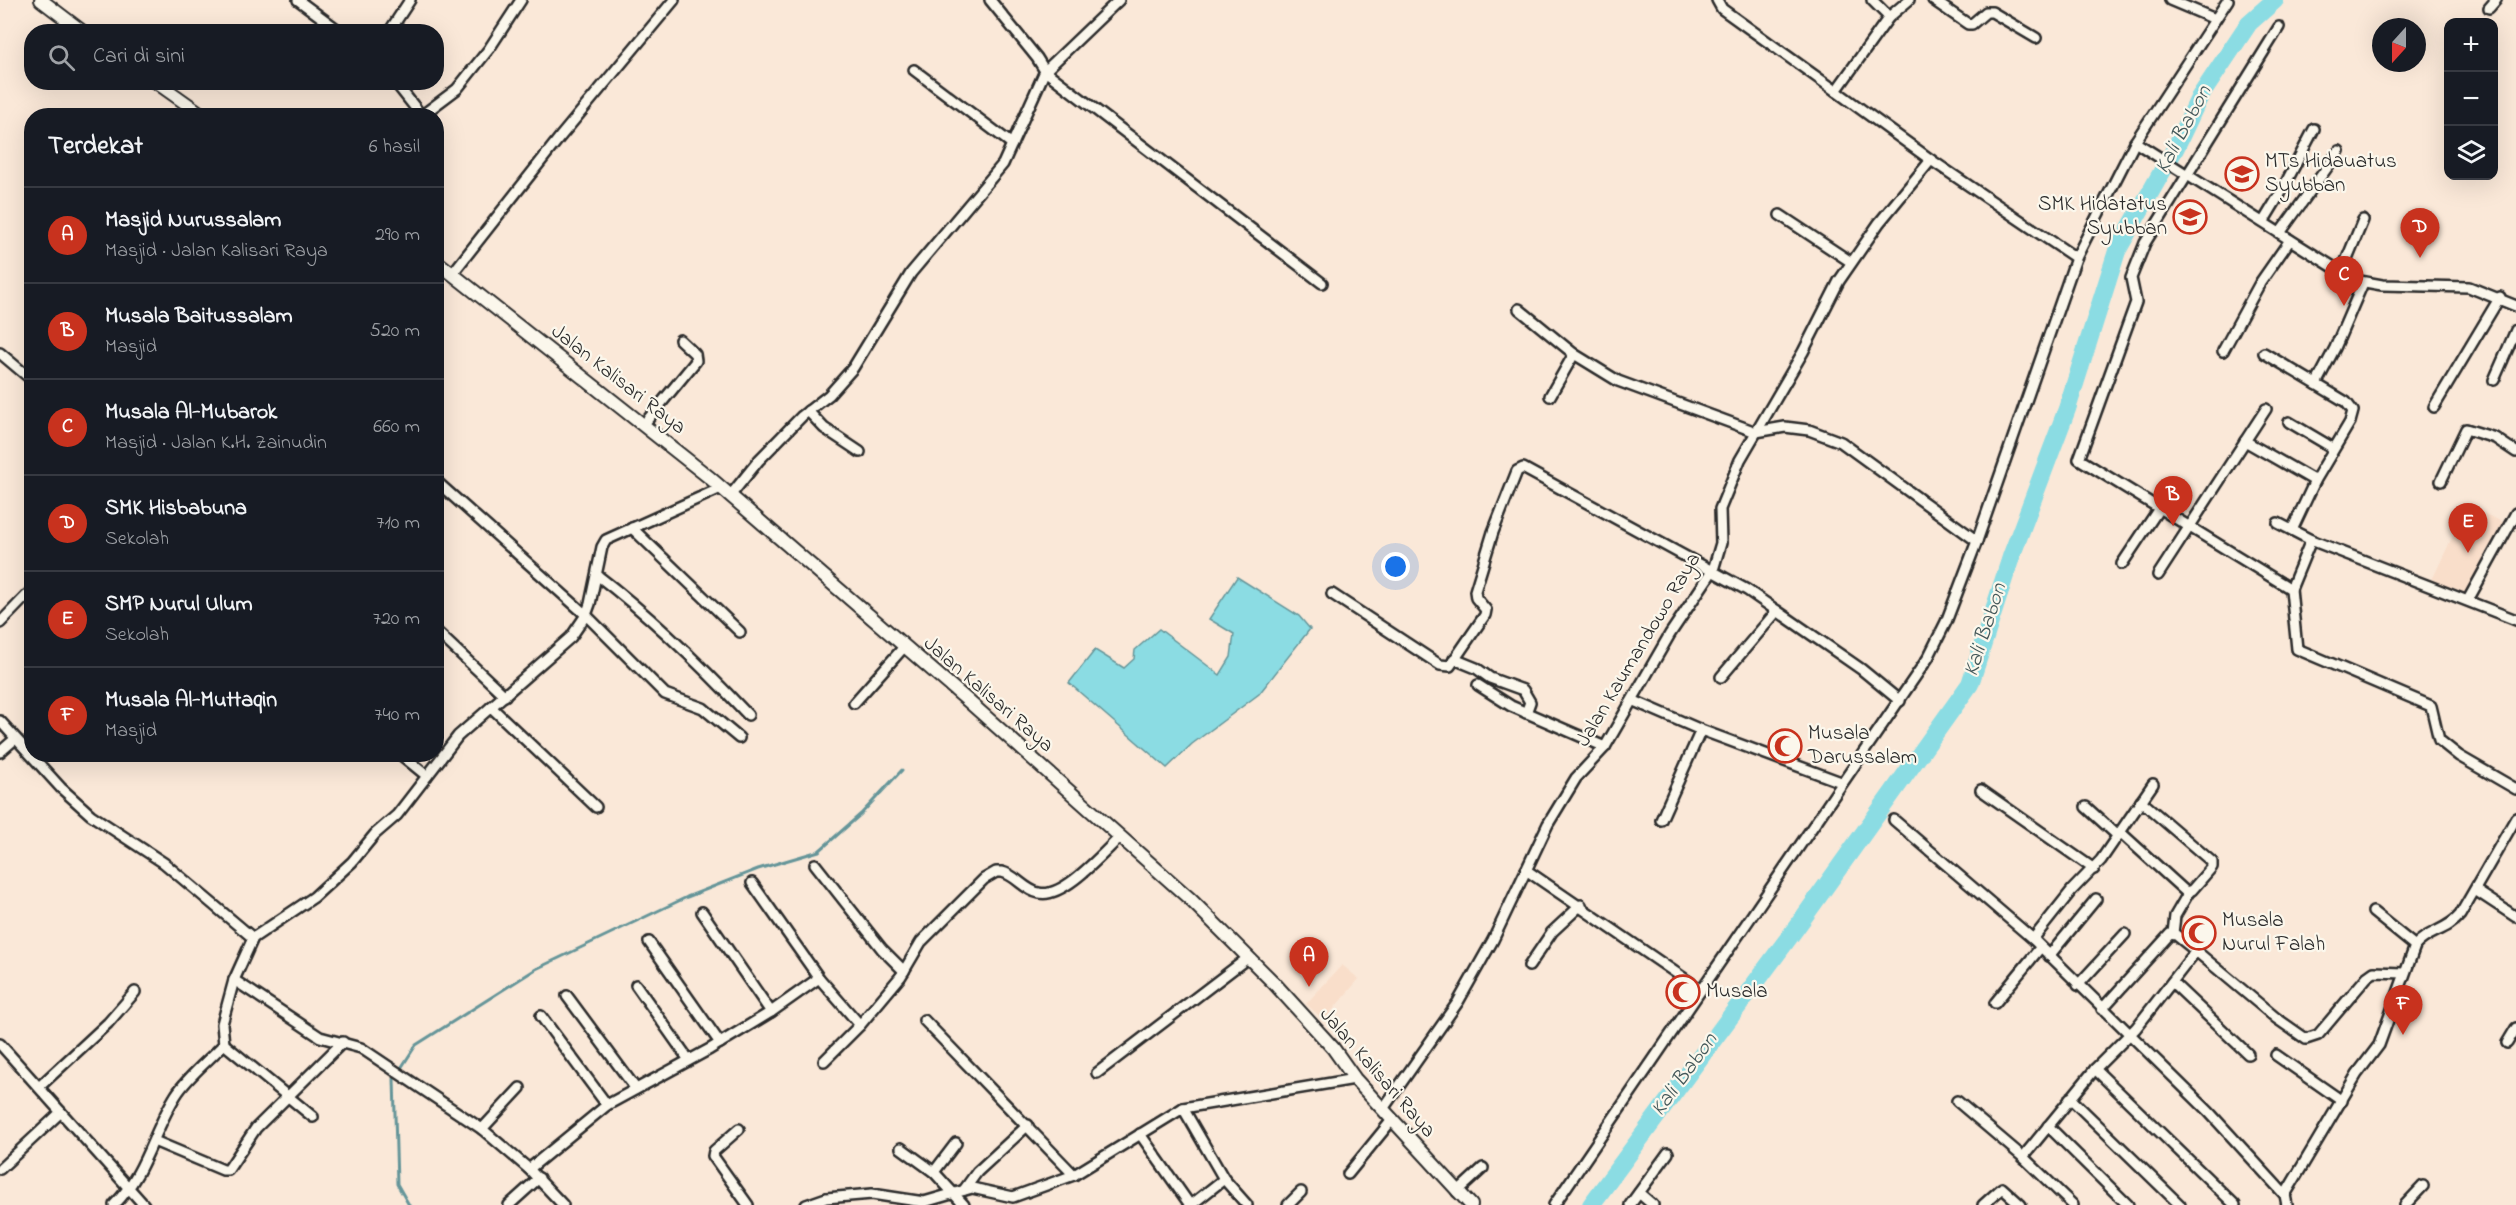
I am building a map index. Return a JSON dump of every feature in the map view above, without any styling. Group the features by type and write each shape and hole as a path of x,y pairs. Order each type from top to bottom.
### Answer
{"street":[{"path":"41,0 72,24"},
{"path":"298,0 330,24"},
{"path":"394,24 410,0"},
{"path":"430,108 457,88 489,49 521,0"},
{"path":"453,274 560,137 674,0"},
{"path":"990,0 1045,71 1322,282"},
{"path":"444,755 458,736 571,637 586,615 602,548 606,540 726,492 808,411 829,395 853,368 885,320 911,273 987,186 1003,164 1045,71 1119,0"},
{"path":"1717,0 1722,9 1931,160 2076,258"},
{"path":"1872,0 1889,17"},
{"path":"1836,91 1889,17 1909,0"},
{"path":"1933,0 1968,24 1972,24 1986,12 1992,12 2036,38"},
{"path":"2170,0 2215,19"},
{"path":"1554,1205 1841,782 1928,658 1946,622 1977,541 2076,258 2136,143 2228,0"},
{"path":"2489,8 2496,0"},
{"path":"2279,27 2145,243 2131,278 2136,302 2079,459 2291,589"},
{"path":"915,70 1012,144"},
{"path":"167,90 193,108"},
{"path":"401,90 415,108"},
{"path":"2263,222 2314,129"},
{"path":"2136,143 2341,273 2363,283 2469,287 2500,297 2516,306"},
{"path":"2280,233 2339,151"},
{"name":"Jalan Kaumandowo Raya","path":"1383,1109 1458,1002 1493,940 1548,824 1576,778 1605,747 1634,701 1670,634 1713,570 1721,543 1719,515 1723,498 1740,460 1798,362 1851,262 1931,160"},
{"path":"1780,215 1851,262"},
{"path":"2341,273 2363,220"},
{"path":"2223,351 2260,283 2290,240"},
{"name":"Jalan Kalisari Raya","path":"444,267 644,424 726,492 1190,899 1250,957 1333,1048 1354,1079 1471,1205"},
{"path":"2316,384 2335,348 2363,283"},
{"path":"2434,407 2500,297"},
{"path":"1519,309 1575,354 1618,381 1756,432 1785,427 1823,434 1841,442 1977,541"},
{"path":"2494,380 2516,330"},
{"path":"644,424 696,361 695,354 680,340"},
{"path":"0,353 24,373"},
{"path":"2264,353 2346,402 2352,411 2350,422 2315,481 2292,530"},
{"path":"1550,396 1575,354"},
{"path":"2158,575 2266,409"},
{"path":"808,411 824,428 860,452"},
{"path":"2289,422 2333,448"},
{"path":"2441,481 2466,429 2495,438 2516,452"},
{"path":"2245,441 2315,481"},
{"path":"1332,594 1440,664 1448,666 1485,615 1486,610 1476,598 1475,591 1493,532 1517,471 1523,468 1713,570 1861,669 1900,701"},
{"path":"444,488 586,615 665,694 703,708 739,738"},
{"path":"2122,564 2160,507"},
{"path":"2468,600 2516,513"},
{"path":"2278,523 2311,540 2516,620"},
{"path":"632,528 740,632"},
{"path":"2311,540 2291,589 2297,649 2431,706 2439,740 2459,756 2516,789"},
{"path":"597,575 637,605 678,642 748,715"},
{"path":"0,623 24,598"},
{"path":"1721,677 1777,611"},
{"path":"444,639 505,696"},
{"path":"854,703 904,647"},
{"path":"1455,659 1476,668 1490,678 1523,690 1530,702 1526,713"},
{"path":"1478,685 1526,713 1605,747"},
{"path":"1634,701 1701,730 1841,782"},
{"path":"491,707 596,807"},
{"path":"0,721 24,748"},
{"path":"1661,820 1701,730"},
{"path":"0,752 15,739"},
{"path":"38,762 91,815 164,863 253,938"},
{"path":"410,762 428,776"},
{"path":"313,1117 288,1099 224,1044 222,1024 234,980 253,938 314,897 352,862 375,834 397,815 438,762"},
{"path":"2033,939 2072,890 2094,869 2153,784"},
{"path":"1981,790 2094,869"},
{"path":"2102,1009 2173,933 2175,916 2189,892 2211,869 2212,862 2141,801"},
{"path":"2086,807 2183,890 2189,892"},
{"path":"2285,1195 2383,1037 2415,946 2425,936 2455,921 2516,818"},
{"path":"1894,819 2033,939 2131,1035 2209,1112 2285,1195 2288,1205"},
{"path":"824,1061 860,1025 904,971 921,942 991,874 1008,873 1026,888 1037,893 1052,893 1071,882 1119,838"},
{"path":"816,864 882,949 904,971"},
{"path":"1526,870 1581,905 1701,990"},
{"path":"752,883 819,978 860,1025"},
{"path":"2475,890 2516,917"},
{"path":"2049,956 2096,899"},
{"path":"1529,966 1552,932 1581,905"},
{"path":"702,912 771,1012"},
{"path":"2373,912 2415,946"},
{"path":"2173,933 2276,1018 2306,1038 2318,1035 2367,977 2374,972 2404,973"},
{"path":"2078,985 2125,934"},
{"path":"649,942 720,1043"},
{"path":"1995,1003 2040,948"},
{"path":"2023,1157 2095,1069 2131,1035 2196,951"},
{"path":"1097,1073 1250,957"},
{"path":"530,1169 607,1105 720,1043 771,1012 819,978"},
{"path":"234,980 320,1037 361,1048 482,1129 530,1169 563,1205"},
{"path":"2172,982 2248,1054"},
{"path":"636,985 688,1060"},
{"path":"39,1088 108,1023 135,992"},
{"path":"567,996 636,1089"},
{"path":"541,1016 607,1105"},
{"path":"924,1020 1074,1175"},
{"path":"2507,1043 2516,1028"},
{"path":"154,1141 223,1170 228,1170 256,1128 288,1099 343,1042"},
{"path":"0,1044 144,1205"},
{"path":"114,1205 129,1190 176,1094 224,1044"},
{"path":"2276,1055 2342,1101"},
{"path":"2095,1069 2235,1205"},
{"path":"806,1205 826,1198 872,1194 924,1202 959,1191 979,1189 1012,1197 1074,1175 1183,1108 1354,1079"},
{"path":"482,1129 520,1088"},
{"path":"2070,1098 2180,1205"},
{"path":"1957,1101 2023,1157 2073,1205"},
{"path":"1183,1108 1224,1179 1247,1205"},
{"path":"0,1169 61,1112"},
{"path":"1348,1174 1392,1120"},
{"path":"959,1191 1028,1125"},
{"path":"2048,1126 2128,1205"},
{"path":"739,1129 714,1151 713,1156 748,1205"},
{"path":"1140,1134 1191,1205 1224,1179"},
{"path":"934,1172 956,1143"},
{"path":"902,1148 959,1191 964,1205"},
{"path":"1630,1205 1668,1152"},
{"path":"1457,1192 1483,1168"},
{"path":"510,1205 539,1178"},
{"path":"2404,1205 2423,1186"},
{"path":"1983,1205 2002,1188 2021,1205"},
{"path":"1288,1205 1301,1192"},
{"path":"1639,1193 1653,1205"}],"shaded area":[{"path":"2467,506 2505,523 2469,597 2431,582"},
{"path":"1342,965 1359,979 1324,1020 1306,1004"}],"water":[{"path":"1237,577 1299,616 1310,629 1259,694 1192,744 1167,768 1069,683 1095,650 1124,668 1134,659 1135,650 1159,629 1220,675 1231,657 1234,634 1209,619"}],"waterway":[{"name":"Kali Babon","path":"1591,1205 1796,928 1970,684 2011,557 2067,409 2117,251 2176,147 2199,98 2249,23 2275,0"},
{"path":"409,1205 397,1184 394,1079 416,1045 536,969 687,897 758,869 819,851 861,814 902,770"}],"place":[{"name":"MTs Hidauatus Syubban","path":"2242,174"},
{"name":"SMK Hidatatus Syubban","path":"2190,217"},
{"name":"SMK Hisbabuna","path":"2420,258"},
{"name":"Musala Al-Mubarok","path":"2344,306"},
{"name":"Musala Baitussalam","path":"2173,526"},
{"name":"SMP Nurul Ulum","path":"2468,553"},
{"name":"Musala Darussalam","path":"1785,746"},
{"name":"Musala Nurul Falah","path":"2199,933"},
{"name":"Masjid Nurussalam","path":"1309,987"},
{"name":"Musala","path":"1683,992"},
{"name":"Musala Al-Muttaqin","path":"2403,1035"}]}
